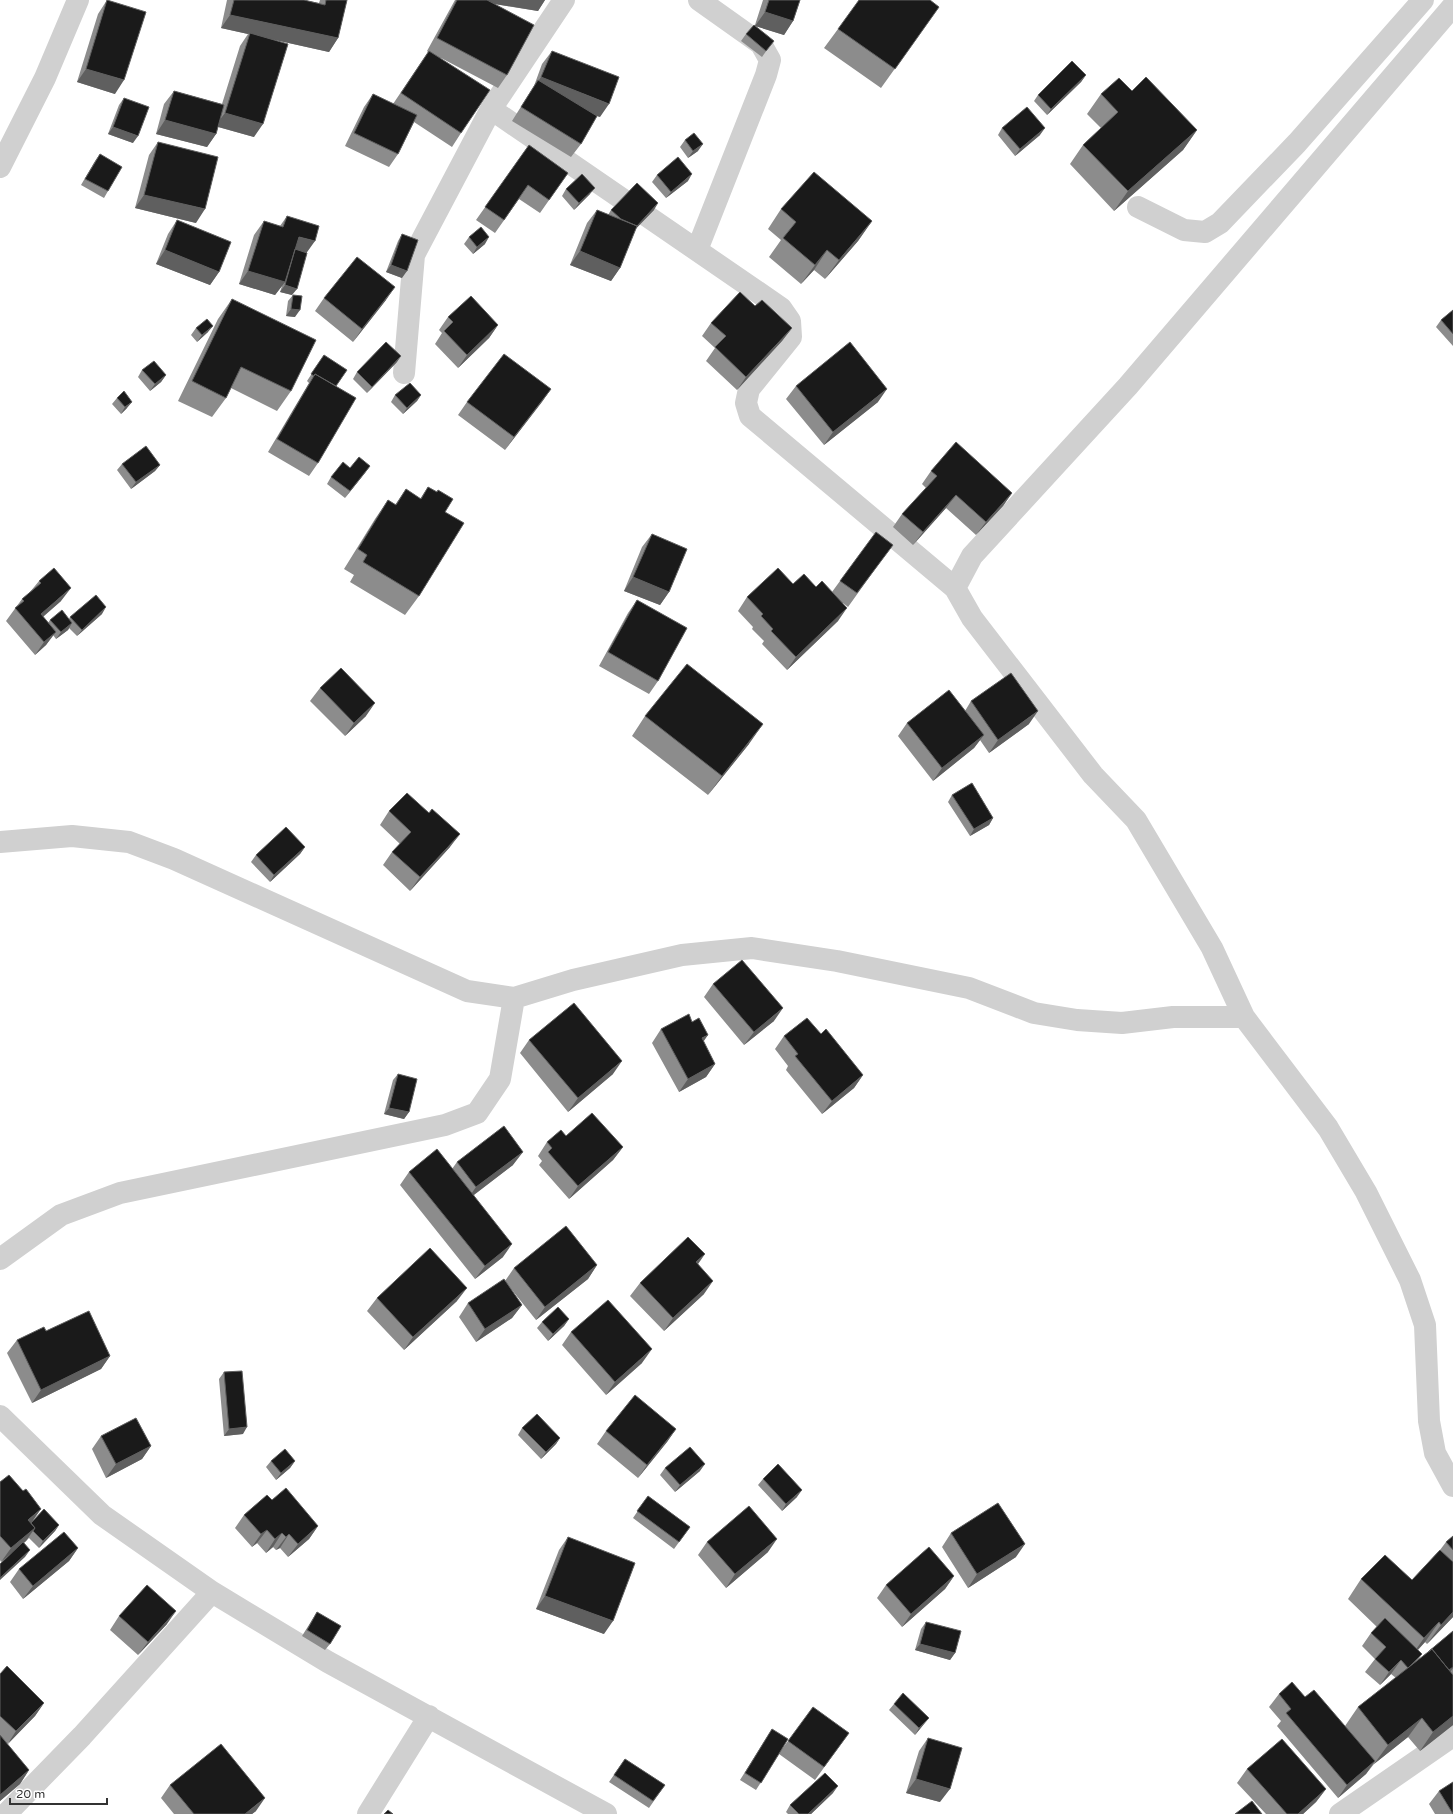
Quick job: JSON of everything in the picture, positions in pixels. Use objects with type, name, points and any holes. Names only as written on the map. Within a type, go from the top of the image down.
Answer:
[{"type":"street","points":[[0,167],[45,78],[78,0]]},
{"type":"street","points":[[404,373],[414,255],[491,109],[564,0]]},
{"type":"street","points":[[697,250],[766,75],[770,60],[761,44],[699,0]]},
{"type":"street","points":[[1138,207],[1184,230],[1205,232],[1220,223],[1297,143],[1423,0]]},
{"type":"street","points":[[955,588],[972,556],[1128,386],[1453,6]]},
{"type":"street","points":[[491,109],[781,308],[790,321],[791,337],[750,389],[746,403],[750,416],[955,588],[972,618],[1093,775],[1136,820],[1212,948],[1244,1017],[1328,1128],[1366,1192],[1410,1280],[1424,1325],[1429,1421],[1435,1453],[1453,1486]]},
{"type":"street","points":[[0,842],[72,836],[129,842],[174,859],[468,991],[514,998],[574,980],[682,955],[752,948],[837,961],[969,988],[1034,1013],[1077,1020],[1122,1023],[1173,1017],[1244,1017]]},
{"type":"street","points":[[0,1259],[61,1215],[120,1193],[445,1125],[477,1113],[500,1079],[514,998]]},
{"type":"street","points":[[0,1416],[102,1516],[212,1592],[328,1662],[606,1814]]},
{"type":"street","points":[[6,1814],[82,1736],[212,1592]]},
{"type":"street","points":[[368,1814],[429,1716]]},
{"type":"street","points":[[1340,1814],[1453,1736]]},
{"type":"building","points":[[107,0],[146,12],[124,80],[86,69]]},
{"type":"building","points":[[234,0],[304,0],[325,5],[326,0],[347,0],[338,38],[230,15]]},
{"type":"building","points":[[457,0],[487,0],[534,25],[507,75],[437,38]]},
{"type":"building","points":[[769,0],[800,0],[793,21],[765,12]]},
{"type":"building","points":[[859,0],[930,0],[939,7],[895,69],[838,29]]},
{"type":"building","points":[[754,25],[774,41],[766,51],[746,34]]},
{"type":"building","points":[[250,33],[288,44],[263,124],[225,113]]},
{"type":"building","points":[[429,51],[490,90],[461,133],[401,93]]},
{"type":"building","points":[[552,51],[619,77],[609,104],[541,77]]},
{"type":"building","points":[[1072,61],[1086,75],[1051,109],[1038,95]]},
{"type":"building","points":[[1146,77],[1197,130],[1128,191],[1083,145],[1118,112],[1101,94],[1119,78],[1132,91]]},
{"type":"building","points":[[538,80],[597,116],[581,144],[521,107]]},
{"type":"building","points":[[174,91],[224,105],[216,134],[165,120]]},
{"type":"building","points":[[373,94],[417,115],[398,154],[354,133]]},
{"type":"building","points":[[124,98],[149,107],[138,136],[113,127]]},
{"type":"building","points":[[1027,107],[1045,128],[1020,149],[1002,128]]},
{"type":"building","points":[[694,133],[703,144],[693,151],[685,140]]},
{"type":"building","points":[[158,142],[218,157],[205,209],[144,195]]},
{"type":"building","points":[[529,145],[568,173],[549,200],[528,185],[504,220],[485,207]]},
{"type":"building","points":[[100,154],[122,167],[108,191],[85,179]]},
{"type":"building","points":[[678,157],[692,174],[671,192],[657,175]]},
{"type":"building","points":[[814,172],[872,221],[839,260],[827,250],[815,265],[783,238],[796,222],[781,209]]},
{"type":"building","points":[[582,174],[595,188],[579,203],[566,189]]},
{"type":"building","points":[[637,183],[658,203],[637,226],[621,219],[611,210]]},
{"type":"building","points":[[597,210],[637,226],[620,268],[580,251]]},
{"type":"building","points":[[287,216],[319,226],[315,241],[299,237],[285,282],[248,271],[264,221],[283,227]]},
{"type":"building","points":[[177,220],[231,242],[219,272],[165,250]]},
{"type":"building","points":[[481,227],[489,237],[477,247],[469,237]]},
{"type":"building","points":[[402,234],[418,240],[407,271],[391,265]]},
{"type":"building","points":[[295,249],[307,253],[297,289],[285,285]]},
{"type":"building","points":[[357,257],[395,287],[362,329],[324,298]]},
{"type":"building","points":[[740,292],[755,306],[762,300],[792,328],[746,377],[715,347],[726,336],[711,323]]},
{"type":"building","points":[[293,295],[302,296],[300,310],[291,309]]},
{"type":"building","points":[[471,296],[498,325],[467,355],[444,331],[453,322],[448,317]]},
{"type":"building","points":[[232,299],[316,340],[291,391],[241,367],[226,398],[192,381]]},
{"type":"building","points":[[1453,310],[1453,334],[1441,320]]},
{"type":"building","points":[[207,319],[213,326],[202,335],[196,328]]},
{"type":"building","points":[[386,342],[401,356],[372,387],[357,372]]},
{"type":"building","points":[[850,342],[887,389],[833,432],[796,386]]},
{"type":"building","points":[[504,354],[551,389],[514,437],[467,402]]},
{"type":"building","points":[[324,355],[347,370],[336,386],[315,374],[314,376],[311,374]]},
{"type":"building","points":[[154,361],[166,375],[155,384],[142,370]]},
{"type":"building","points":[[315,374],[356,398],[318,463],[277,439]]},
{"type":"building","points":[[410,383],[421,395],[407,408],[395,395]]},
{"type":"building","points":[[124,391],[132,402],[125,407],[117,398]]},
{"type":"building","points":[[956,442],[1012,493],[986,522],[956,495],[923,532],[902,514],[937,476],[931,471]]},
{"type":"building","points":[[146,446],[160,465],[136,482],[122,464]]},
{"type":"building","points":[[359,457],[370,466],[350,491],[331,477],[343,462],[350,468]]},
{"type":"building","points":[[428,487],[437,492],[438,490],[453,499],[445,512],[464,523],[419,596],[363,562],[367,555],[358,549],[388,500],[396,505],[406,489],[421,499]]},
{"type":"building","points":[[876,532],[893,545],[857,593],[840,581]]},
{"type":"building","points":[[652,534],[687,549],[669,592],[633,577]]},
{"type":"building","points":[[54,568],[71,588],[41,614],[56,632],[44,642],[15,608],[24,601],[22,599],[41,583],[39,581]]},
{"type":"building","points":[[778,568],[793,584],[804,574],[816,587],[822,581],[847,608],[796,657],[771,631],[773,629],[761,616],[763,614],[747,597]]},
{"type":"building","points":[[96,595],[106,607],[82,630],[70,617]]},
{"type":"building","points":[[637,600],[687,628],[658,681],[608,652]]},
{"type":"building","points":[[62,610],[72,623],[61,632],[50,620]]},
{"type":"building","points":[[687,664],[763,724],[722,776],[645,716]]},
{"type":"building","points":[[341,668],[375,703],[354,723],[320,688]]},
{"type":"building","points":[[1011,673],[1038,711],[998,740],[971,701]]},
{"type":"building","points":[[949,690],[984,735],[942,768],[907,723]]},
{"type":"building","points":[[972,783],[993,818],[974,829],[952,795]]},
{"type":"building","points":[[407,793],[429,813],[432,809],[460,834],[420,877],[392,852],[411,832],[389,811]]},
{"type":"building","points":[[286,827],[305,847],[274,875],[256,855]]},
{"type":"building","points":[[742,960],[783,1008],[754,1032],[713,984]]},
{"type":"building","points":[[574,1003],[622,1061],[578,1098],[529,1040]]},
{"type":"building","points":[[689,1014],[692,1022],[699,1018],[708,1035],[702,1038],[715,1064],[688,1079],[661,1029]]},
{"type":"building","points":[[807,1018],[821,1034],[826,1029],[863,1075],[832,1101],[795,1056],[798,1054],[784,1036]]},
{"type":"building","points":[[398,1074],[417,1079],[409,1112],[389,1108]]},
{"type":"building","points":[[592,1113],[623,1147],[578,1186],[548,1152],[552,1148],[547,1142],[561,1130],[566,1136]]},
{"type":"building","points":[[504,1126],[523,1152],[476,1187],[457,1162]]},
{"type":"building","points":[[437,1149],[512,1244],[485,1266],[409,1172]]},
{"type":"building","points":[[566,1226],[597,1265],[545,1307],[514,1268]]},
{"type":"building","points":[[688,1237],[705,1254],[696,1262],[713,1281],[673,1318],[640,1283]]},
{"type":"building","points":[[430,1248],[467,1288],[413,1337],[377,1298]]},
{"type":"building","points":[[504,1279],[522,1305],[485,1329],[468,1303]]},
{"type":"building","points":[[608,1300],[652,1349],[615,1382],[571,1332]]},
{"type":"building","points":[[558,1307],[569,1319],[553,1334],[542,1322]]},
{"type":"building","points":[[89,1311],[110,1356],[41,1390],[17,1340],[44,1327],[46,1331]]},
{"type":"building","points":[[242,1371],[247,1427],[229,1429],[224,1372]]},
{"type":"building","points":[[635,1395],[676,1429],[647,1465],[606,1431]]},
{"type":"building","points":[[537,1414],[560,1438],[546,1452],[522,1428]]},
{"type":"building","points":[[136,1418],[151,1446],[116,1464],[101,1436]]},
{"type":"building","points":[[690,1447],[705,1464],[680,1485],[665,1468]]},
{"type":"building","points":[[285,1449],[295,1461],[281,1473],[271,1461]]},
{"type":"building","points":[[778,1464],[802,1490],[786,1504],[763,1479]]},
{"type":"building","points":[[9,1475],[23,1491],[26,1489],[41,1509],[28,1520],[35,1528],[11,1548],[0,1536],[0,1482]]},
{"type":"building","points":[[286,1488],[318,1526],[298,1544],[289,1534],[286,1537],[282,1533],[275,1539],[267,1530],[261,1534],[244,1515],[267,1495],[272,1500]]},
{"type":"building","points":[[648,1496],[690,1527],[679,1542],[637,1511]]},
{"type":"building","points":[[998,1503],[1025,1544],[977,1574],[951,1533]]},
{"type":"building","points":[[749,1506],[777,1539],[735,1574],[707,1542]]},
{"type":"building","points":[[44,1509],[59,1525],[43,1541],[33,1531],[35,1528],[31,1523]]},
{"type":"building","points":[[64,1532],[78,1548],[33,1586],[19,1569]]},
{"type":"building","points":[[1453,1536],[1453,1550],[1446,1542]]},
{"type":"building","points":[[568,1537],[635,1563],[613,1621],[545,1596]]},
{"type":"building","points":[[23,1542],[30,1550],[0,1578],[0,1564]]},
{"type":"building","points":[[929,1547],[954,1576],[911,1614],[886,1585]]},
{"type":"building","points":[[1440,1550],[1453,1562],[1453,1612],[1441,1625],[1439,1622],[1424,1638],[1361,1579],[1385,1555],[1412,1580]]},
{"type":"building","points":[[147,1585],[176,1611],[148,1642],[119,1616]]},
{"type":"building","points":[[317,1612],[341,1626],[330,1644],[307,1630]]},
{"type":"building","points":[[1385,1618],[1422,1654],[1408,1668],[1401,1660],[1389,1672],[1375,1659],[1386,1647],[1371,1633]]},
{"type":"building","points":[[926,1622],[961,1631],[955,1653],[920,1644]]},
{"type":"building","points":[[1453,1631],[1453,1667],[1449,1670],[1432,1649],[1428,1652]]},
{"type":"building","points":[[1432,1649],[1453,1675],[1453,1716],[1433,1732],[1422,1718],[1388,1745],[1358,1707]]},
{"type":"building","points":[[7,1666],[44,1703],[16,1731],[0,1716],[0,1674]]},
{"type":"building","points":[[1292,1682],[1305,1697],[1314,1690],[1375,1761],[1347,1785],[1286,1713],[1291,1709],[1279,1694]]},
{"type":"building","points":[[903,1693],[929,1718],[919,1728],[894,1704]]},
{"type":"building","points":[[813,1707],[849,1733],[824,1767],[788,1741]]},
{"type":"building","points":[[772,1729],[788,1739],[761,1783],[745,1773]]},
{"type":"building","points":[[0,1735],[29,1770],[0,1795]]},
{"type":"building","points":[[928,1738],[962,1748],[950,1789],[916,1779]]},
{"type":"building","points":[[1282,1739],[1326,1789],[1298,1814],[1287,1814],[1247,1769]]},
{"type":"building","points":[[221,1744],[265,1798],[245,1814],[194,1814],[170,1785]]},
{"type":"building","points":[[625,1759],[665,1785],[653,1801],[614,1775]]},
{"type":"building","points":[[825,1773],[838,1786],[808,1814],[799,1814],[790,1805]]},
{"type":"building","points":[[1453,1782],[1453,1814],[1439,1791]]},
{"type":"building","points":[[1252,1801],[1262,1814],[1235,1814]]},
{"type":"building","points":[[388,1810],[393,1814],[384,1814]]}]
